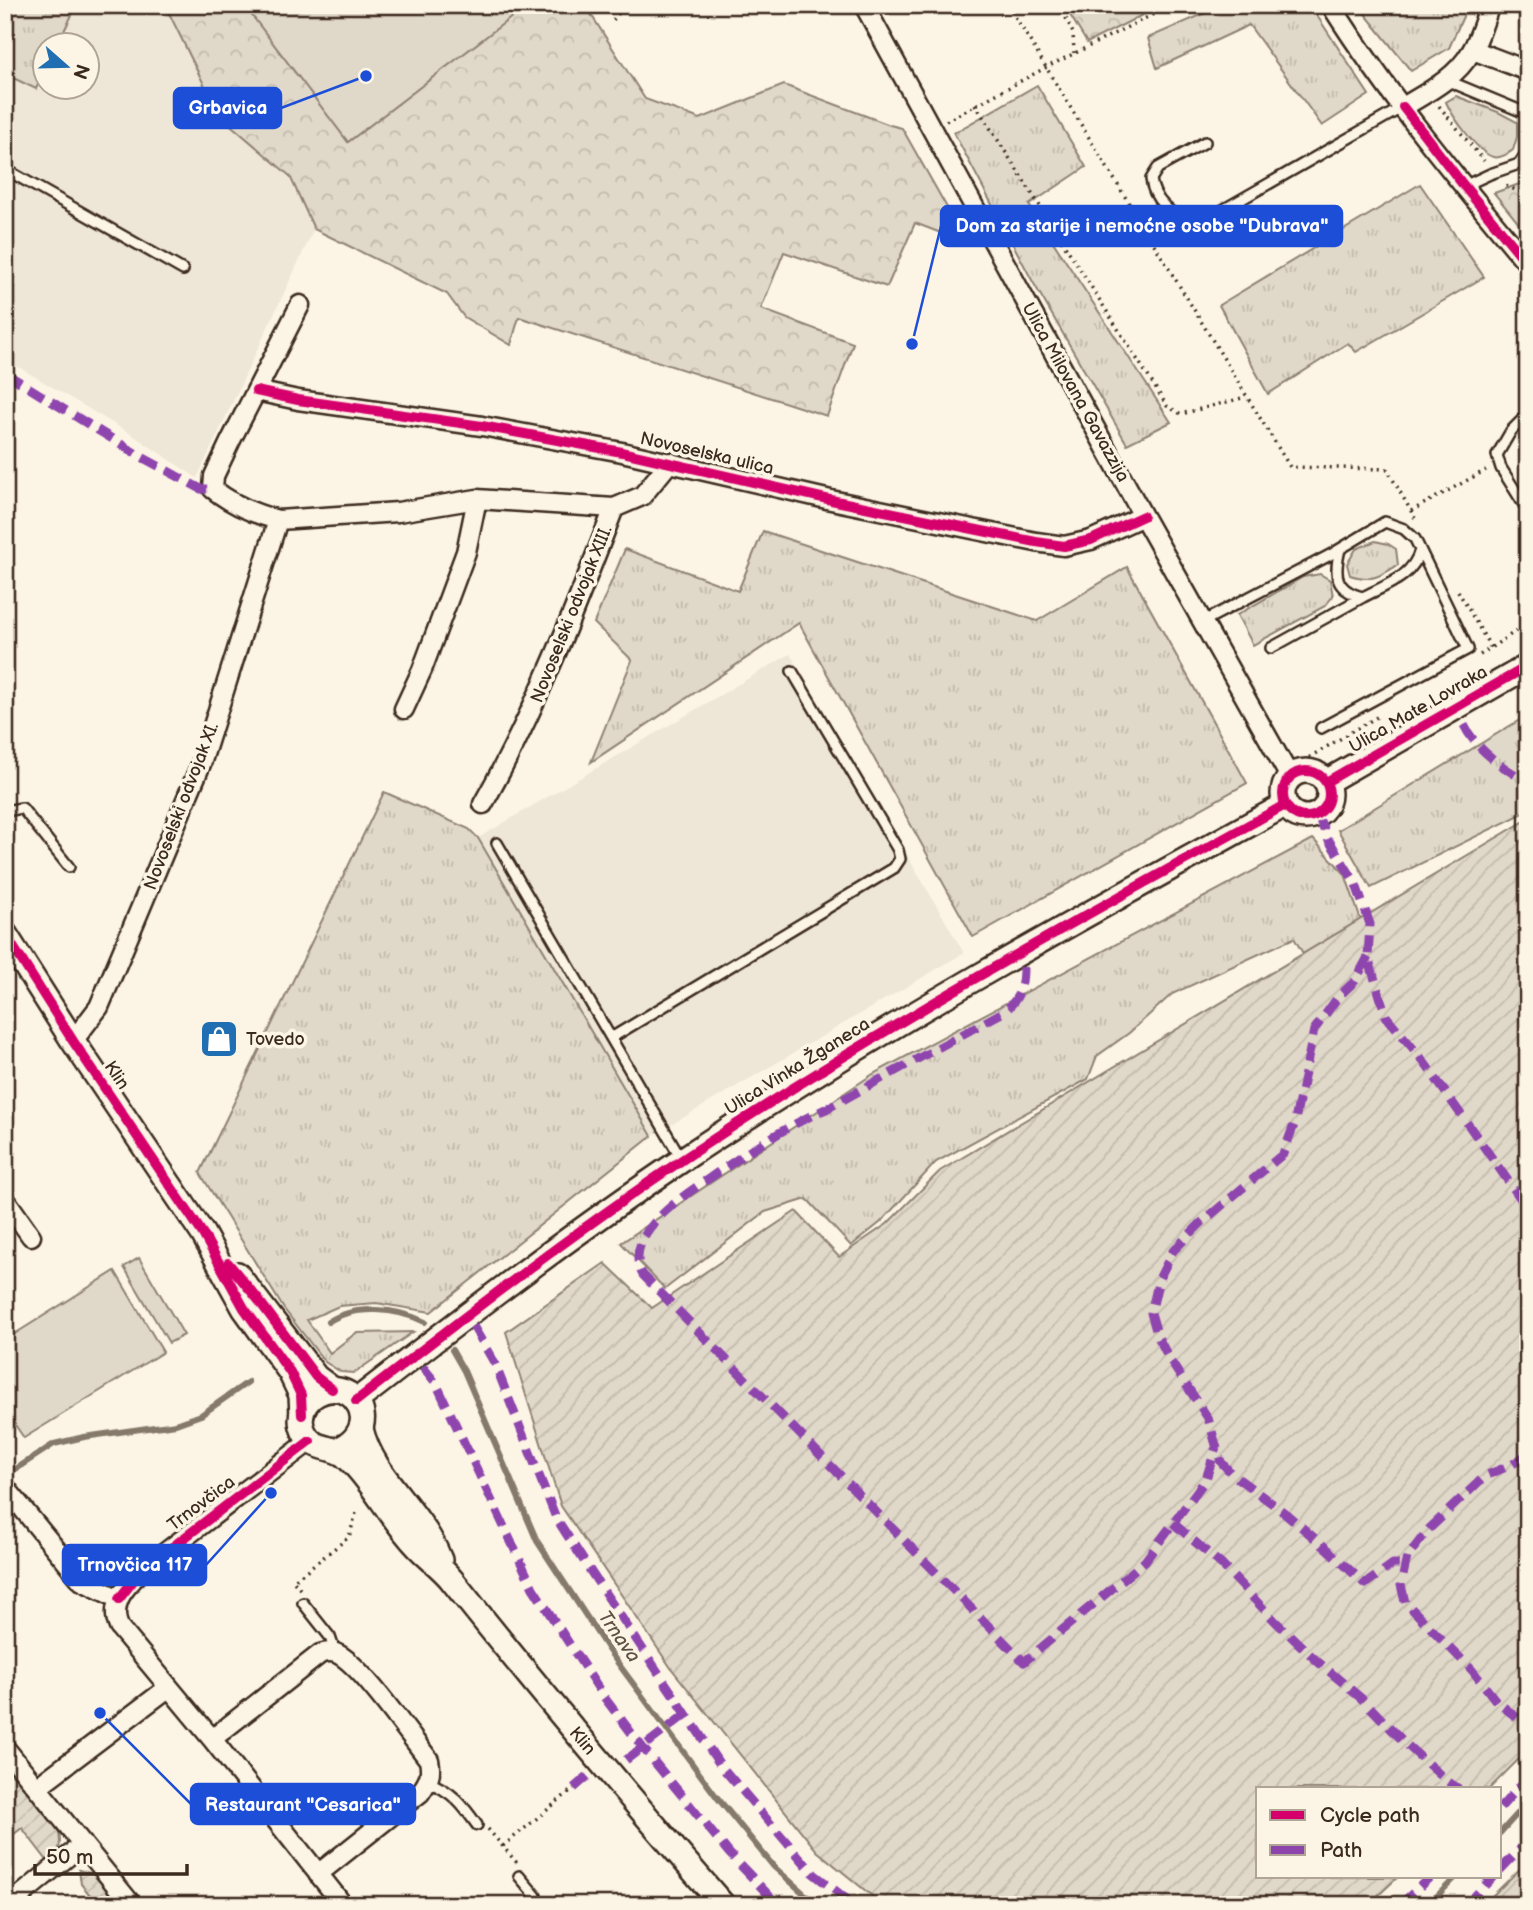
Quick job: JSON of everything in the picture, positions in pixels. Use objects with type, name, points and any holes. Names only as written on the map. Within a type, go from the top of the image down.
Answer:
[{"type":"street","name":"Ulica Milovana Gavazzija","points":[[864,5],[1143,516],[1290,777]]},
{"type":"street","points":[[1331,5],[1403,107],[1528,264]]},
{"type":"street","points":[[1403,107],[1446,80],[1463,65],[1473,50],[1490,5]]},
{"type":"street","points":[[1473,50],[1528,71]]},
{"type":"street","points":[[278,520],[259,516],[231,503],[213,489],[214,476],[300,305]]},
{"type":"street","name":"Novoselska ulica","points":[[256,391],[298,400],[482,426],[670,462],[831,500],[1064,546],[1091,540],[1143,516]]},
{"type":"street","points":[[614,508],[642,496],[670,462]]},
{"type":"street","points":[[404,709],[422,670],[466,552],[477,499]]},
{"type":"street","name":"Novoselski odvojak XIII.","points":[[278,520],[398,512],[477,499],[614,508],[564,638],[514,749],[483,804]]},
{"type":"street","name":"Novoselski odvojak XI.","points":[[73,1041],[99,1007],[201,764],[278,520]]},
{"type":"street","name":"Ulica Mate Lovraka","points":[[1326,782],[1528,666]]},
{"type":"street","points":[[1309,771],[1326,782],[1328,802],[1314,816],[1301,817],[1285,805],[1283,793],[1290,777],[1295,773],[1309,771]]},
{"type":"street","name":"Ulica Vinka Žganeca","points":[[356,1401],[573,1236],[682,1160],[833,1063],[974,978],[1285,805]]},
{"type":"street","name":"Klin","points":[[5,934],[73,1041],[203,1234],[244,1308],[295,1380],[302,1415]]},
{"type":"street","points":[[6,1203],[31,1237]]},
{"type":"street","name":"Klin","points":[[203,1234],[257,1298],[316,1377],[332,1389]]},
{"type":"street","points":[[332,1389],[341,1390],[356,1401],[361,1410],[361,1429],[351,1443],[335,1450],[317,1446],[310,1441],[302,1424],[302,1415],[309,1399],[323,1390],[332,1389]]},
{"type":"street","name":"Klin","points":[[361,1429],[364,1443],[377,1468],[425,1530],[448,1576]]},
{"type":"street","name":"Trnovčica","points":[[119,1599],[140,1572],[310,1441]]},
{"type":"street","name":"Klin","points":[[335,1450],[360,1471],[409,1537],[448,1576],[501,1643],[723,1905]]},
{"type":"street","points":[[8,1491],[82,1581],[119,1599],[115,1618],[119,1626],[343,1905]]},
{"type":"street","points":[[212,1739],[320,1654],[328,1652],[336,1653],[357,1669],[429,1760],[432,1772],[420,1793],[318,1874]]},
{"type":"street","points":[[37,1787],[168,1688]]},
{"type":"street","points":[[5,1748],[132,1905]]},
{"type":"street","points":[[9,1905],[83,1844]]},
{"type":"lane","points":[[1446,80],[1528,114]]},
{"type":"lane","points":[[1205,142],[1158,168],[1151,179],[1152,189],[1160,202],[1178,216],[1192,219],[1214,215],[1403,107]]},
{"type":"lane","points":[[1464,186],[1519,164],[1528,151]]},
{"type":"lane","points":[[5,169],[183,270]]},
{"type":"lane","points":[[1528,414],[1511,431],[1497,455],[1528,511]]},
{"type":"lane","points":[[1202,622],[1340,549],[1385,522],[1404,529],[1415,539],[1468,649],[1321,728]]},
{"type":"lane","points":[[1340,549],[1335,570],[1339,582],[1348,593],[1363,597]]},
{"type":"lane","points":[[1271,648],[1406,574],[1417,562],[1420,550]]},
{"type":"lane","points":[[611,1038],[894,868],[900,859],[898,850],[792,671]]},
{"type":"lane","points":[[5,811],[22,808],[69,867]]},
{"type":"lane","points":[[497,843],[682,1160]]},
{"type":"lane","points":[[303,1603],[330,1637],[336,1653]]},
{"type":"lane","points":[[428,1782],[456,1796],[477,1825]]},
{"type":"lane","points":[[519,1876],[536,1896],[537,1905]]},
{"type":"path","points":[[612,20],[625,5]]},
{"type":"path","points":[[1008,5],[1290,467]]},
{"type":"path","points":[[1060,5],[1073,33],[1074,54]]},
{"type":"path","points":[[932,129],[975,104],[1172,5]]},
{"type":"path","points":[[1436,102],[1485,161]]},
{"type":"path","points":[[975,104],[1167,406],[1181,414],[1246,397]]},
{"type":"path","points":[[1506,186],[1528,195]]},
{"type":"path","points":[[1411,511],[1499,462]]},
{"type":"path","points":[[303,1603],[304,1595],[293,1581],[349,1537],[356,1513]]},
{"type":"path","points":[[503,1846],[574,1787]]},
{"type":"path","points":[[477,1825],[485,1826],[503,1846],[518,1865],[519,1876]]},
{"type":"shaded area","points":[[77,5],[165,5],[219,115],[290,176],[314,229],[197,478],[131,434],[5,359],[5,74],[32,87],[32,102],[102,102],[102,32],[64,32]]},
{"type":"shaded area","points":[[790,654],[964,953],[652,1136],[478,838]]},
{"type":"green space","points":[[5,5],[77,5],[64,32],[32,32],[32,87],[5,74]]},
{"type":"green space","points":[[165,5],[585,5],[645,99],[700,119],[784,85],[902,128],[967,243],[915,223],[887,287],[784,252],[761,309],[853,343],[827,416],[519,317],[511,345],[464,317],[447,294],[314,229],[290,176],[219,115]]},
{"type":"green space","points":[[244,5],[517,5],[521,10],[348,142]]},
{"type":"green space","points":[[1064,5],[1162,5],[1087,43]]},
{"type":"green space","points":[[1224,5],[1310,5],[1369,95],[1322,126],[1249,25],[1157,68],[1148,38]]},
{"type":"green space","points":[[1358,5],[1448,5],[1465,12],[1449,48],[1411,71]]},
{"type":"green space","points":[[1037,85],[1086,167],[1029,205],[1171,422],[1127,444],[1033,282],[954,133]]},
{"type":"green space","points":[[1456,96],[1517,122],[1517,137],[1513,150],[1503,156],[1493,157],[1480,149],[1446,102]]},
{"type":"green space","points":[[1528,181],[1528,235],[1494,193]]},
{"type":"green space","points":[[1420,184],[1484,277],[1356,352],[1348,343],[1268,394],[1219,305]]},
{"type":"green space","points":[[763,531],[1037,621],[1127,567],[1247,783],[973,937],[799,623],[591,762],[632,660],[594,623],[625,549],[738,591]]},
{"type":"green space","points":[[1375,541],[1396,549],[1398,565],[1375,577],[1350,575],[1347,564],[1356,549]]},
{"type":"green space","points":[[1320,574],[1330,580],[1333,596],[1325,606],[1253,645],[1237,615],[1303,577]]},
{"type":"green space","points":[[1528,715],[1528,811],[1371,888],[1338,830]]},
{"type":"green space","points":[[384,792],[469,829],[478,838],[652,1136],[431,1312],[376,1303],[339,1306],[307,1320],[330,1353],[356,1333],[413,1332],[354,1373],[341,1372],[325,1362],[284,1309],[200,1173]]},
{"type":"green space","points":[[1528,819],[1528,1750],[1491,1787],[1256,1787],[1256,1878],[1397,1878],[1368,1905],[883,1905],[817,1851],[671,1668],[561,1506],[506,1332],[605,1263],[652,1308],[796,1211],[839,1257],[887,1224],[940,1171]]},
{"type":"green space","points":[[1313,839],[1345,874],[1369,944],[1322,986],[1294,938],[1172,994],[1129,1033],[1097,1056],[1088,1079],[936,1162],[881,1222],[851,1246],[807,1199],[765,1212],[665,1289],[621,1243],[873,1074]]},
{"type":"green space","points":[[139,1258],[184,1335],[169,1343],[124,1267]]},
{"type":"green space","points":[[115,1271],[163,1352],[24,1438],[5,1410],[5,1340]]},
{"type":"green space","points":[[5,1761],[57,1828],[60,1842],[49,1863],[22,1828],[5,1841]]},
{"type":"green space","points":[[1528,1861],[1528,1905],[1483,1905]]},
{"type":"green space","points":[[79,1870],[93,1874],[122,1905],[98,1905],[81,1884]]},
{"type":"waterway","name":"Trnava","points":[[328,1322],[338,1316],[363,1310],[389,1311],[425,1322]]},
{"type":"waterway","name":"Trnava","points":[[452,1350],[464,1371],[537,1541],[609,1651],[716,1796],[774,1867],[817,1905]]},
{"type":"waterway","name":"Trnava","points":[[5,1476],[54,1444],[176,1424],[201,1415],[248,1382]]},
{"type":"waterway","name":"Trnava","points":[[1502,1831],[1528,1802]]},
{"type":"waterway","name":"Trnava","points":[[1428,1905],[1455,1878]]},
{"type":"marked path","points":[[5,373],[140,456],[201,489],[213,489]]},
{"type":"marked path","points":[[1464,725],[1476,743],[1492,758],[1528,782]]},
{"type":"marked path","points":[[1317,814],[1328,839],[1355,882],[1370,924],[1368,957],[1386,1016],[1421,1058],[1528,1209]]},
{"type":"marked path","points":[[1368,957],[1355,981],[1338,997],[1314,1030],[1294,1125],[1283,1154],[1201,1223],[1173,1251],[1159,1279],[1151,1313],[1158,1337],[1208,1418],[1221,1462],[1232,1474],[1285,1513],[1365,1584],[1393,1564],[1400,1564],[1405,1569]]},
{"type":"marked path","points":[[1023,967],[1020,991],[1005,1011],[786,1129],[677,1201],[649,1229],[641,1244],[638,1259],[643,1275],[1024,1662],[1145,1561],[1206,1479],[1216,1447]]},
{"type":"marked path","points":[[473,1326],[495,1364],[556,1518],[593,1575],[721,1766],[814,1874],[854,1905]]},
{"type":"marked path","points":[[423,1367],[436,1383],[533,1588],[604,1697],[729,1853],[778,1905]]},
{"type":"marked path","points":[[1528,1454],[1485,1476],[1429,1529],[1407,1557],[1401,1585],[1405,1602],[1472,1670],[1497,1702],[1528,1726]]},
{"type":"marked path","points":[[1173,1523],[1222,1565],[1317,1661],[1456,1787]]},
{"type":"marked path","points":[[626,1760],[686,1714]]},
{"type":"marked path","points":[[574,1788],[590,1774]]},
{"type":"marked path","points":[[1502,1806],[1528,1777]]},
{"type":"marked path","points":[[1502,1868],[1528,1841]]},
{"type":"marked path","points":[[1400,1905],[1429,1878]]},
{"type":"marked path","points":[[1466,1905],[1492,1878]]},
{"type":"cycle path","points":[[1403,107],[1528,264]]},
{"type":"cycle path","points":[[256,391],[298,400],[482,426],[622,452],[831,500],[1064,546],[1091,540],[1143,516]]},
{"type":"cycle path","points":[[1326,782],[1528,666]]},
{"type":"cycle path","points":[[1306,771],[1322,778],[1329,794],[1322,810],[1306,817],[1290,810],[1283,794],[1290,778],[1306,771]]},
{"type":"cycle path","points":[[356,1401],[599,1218],[755,1112],[904,1020],[1285,805]]},
{"type":"cycle path","points":[[5,934],[73,1041],[203,1234],[244,1308],[290,1372],[301,1395],[302,1415]]},
{"type":"cycle path","points":[[228,1263],[316,1377],[332,1389]]},
{"type":"cycle path","points":[[119,1599],[140,1572],[310,1441]]},
{"type":"place","name":"Grbavica","points":[[366,76]]},
{"type":"place","name":"Dom za starije i nemoćne osobe \"Dubrava\"","points":[[912,344]]},
{"type":"place","name":"Tovedo","points":[[219,1039]]},
{"type":"place","name":"Trnovčica 117","points":[[271,1493]]},
{"type":"place","name":"Restaurant \"Cesarica\"","points":[[100,1713]]}]
